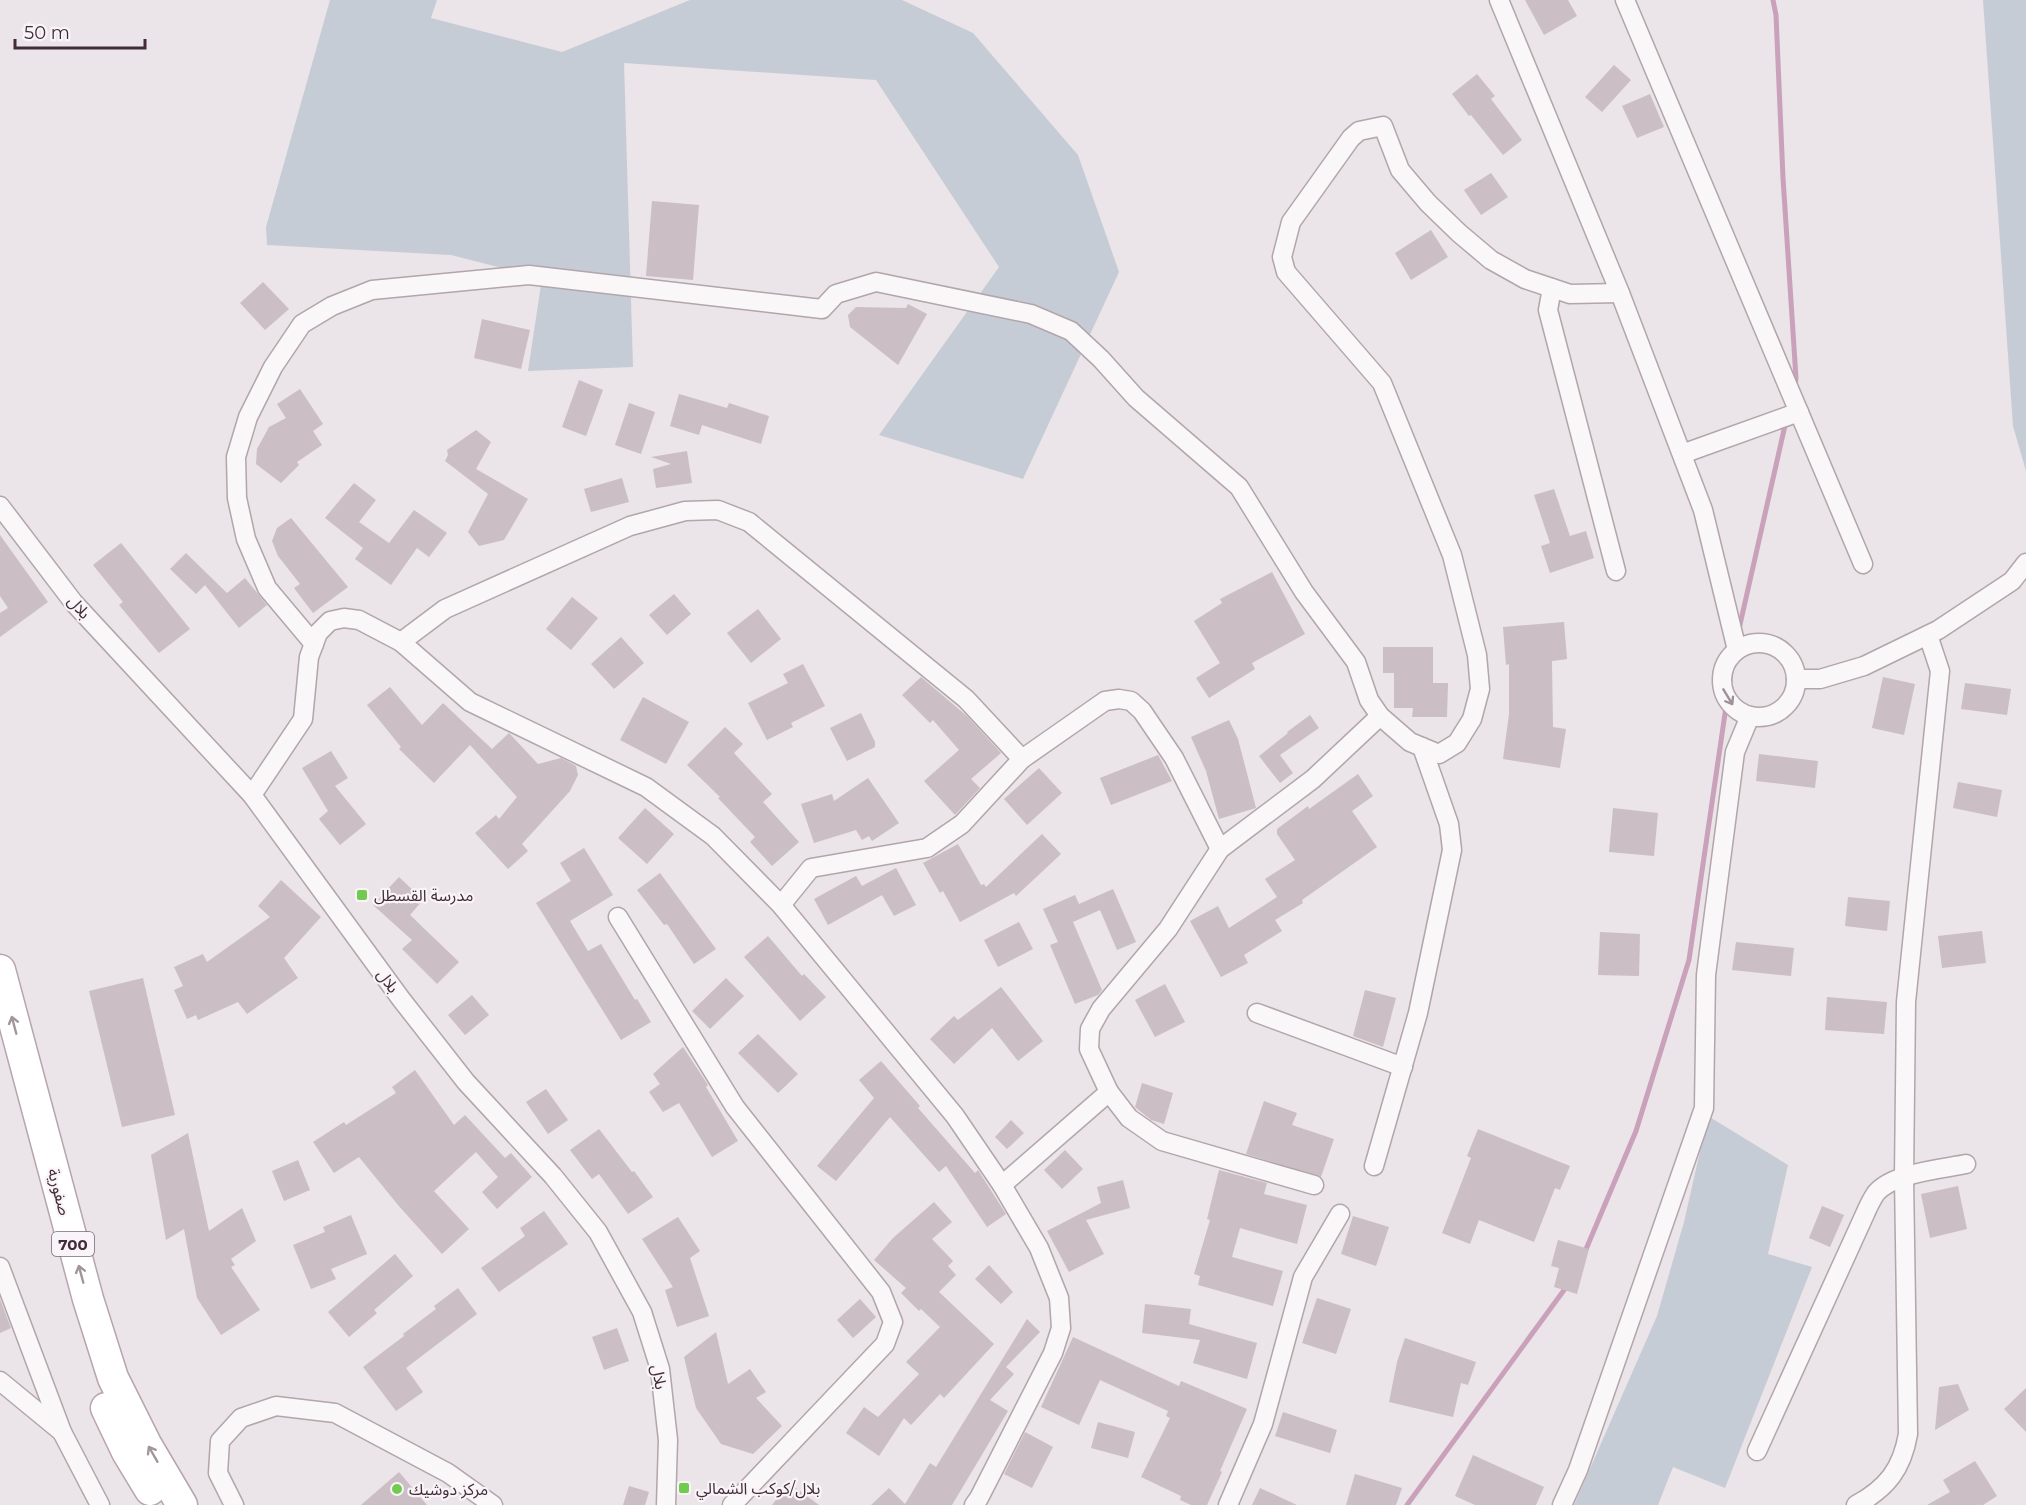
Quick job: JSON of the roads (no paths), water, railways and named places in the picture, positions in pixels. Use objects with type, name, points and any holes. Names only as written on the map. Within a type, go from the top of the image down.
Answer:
[{"type":"main road","name":"صفورية","points":[[0,970],[88,1299],[114,1378],[146,1444],[182,1505]]},
{"type":"main road","name":"صفورية","points":[[0,1046],[69,1307],[95,1383],[127,1452],[159,1505]]},
{"type":"street","points":[[1499,0],[1620,293],[1703,510],[1737,650]]},
{"type":"street","points":[[1625,0],[1863,564]]},
{"type":"street","points":[[314,644],[267,588],[246,539],[237,498],[236,457],[248,417],[273,367],[302,324],[332,306],[372,290],[529,275],[822,309],[836,294],[876,282],[1031,314],[1071,331],[1101,359],[1136,398],[1239,488],[1304,592],[1356,662],[1369,700],[1380,716],[1410,742],[1439,754],[1456,743],[1472,719],[1480,689],[1474,644],[1452,555],[1382,383],[1286,272],[1282,257],[1291,222],[1351,138],[1359,131],[1383,126],[1400,170],[1428,203],[1491,260],[1525,279],[1570,294],[1620,293]]},
{"type":"street","points":[[1552,288],[1548,310],[1616,571]]},
{"type":"street","points":[[1682,454],[1799,412]]},
{"type":"street","name":"بلال","points":[[0,506],[74,603],[252,795],[401,999],[466,1082],[553,1176],[598,1233],[642,1311],[660,1369],[668,1440],[666,1505]]},
{"type":"street","points":[[400,642],[445,609],[630,526],[685,511],[718,510],[749,522],[966,699],[1022,759]]},
{"type":"street","points":[[1796,679],[1820,679],[1864,666],[1938,630],[2012,581],[2026,563]]},
{"type":"street","points":[[252,795],[303,718],[309,657],[318,633],[330,621],[344,618],[359,620],[400,642],[470,702],[646,787],[713,836],[781,905],[954,1116],[1002,1185],[1039,1248],[1059,1298],[1061,1328],[1053,1353],[974,1505]]},
{"type":"street","points":[[1856,1505],[1874,1495],[1894,1474],[1904,1455],[1908,1434],[1904,1177],[1906,1002],[1940,671],[1928,635]]},
{"type":"street","points":[[1759,643],[1770,644],[1789,658],[1796,679],[1794,693],[1787,704],[1776,713],[1764,717],[1750,716],[1737,710],[1727,700],[1722,687],[1722,673],[1727,660],[1737,650],[1759,643]]},
{"type":"street","points":[[781,905],[811,868],[927,848],[962,824],[1022,759],[1105,701],[1119,699],[1131,701],[1142,711],[1174,758],[1220,849]]},
{"type":"street","points":[[1314,1185],[1162,1141],[1129,1118],[1109,1092],[1089,1049],[1090,1029],[1101,1009],[1168,929],[1220,849],[1313,779],[1380,716]]},
{"type":"street","points":[[1562,1505],[1578,1470],[1704,1108],[1706,975],[1735,752],[1750,716]]},
{"type":"street","points":[[1374,1166],[1418,1013],[1452,850],[1449,824],[1422,747]]},
{"type":"street","points":[[618,917],[735,1107],[881,1292],[892,1322],[885,1344],[732,1505]]},
{"type":"street","points":[[1257,1013],[1403,1067]]},
{"type":"street","points":[[1002,1185],[1109,1092]]},
{"type":"street","points":[[1757,1451],[1864,1214],[1876,1193],[1889,1183],[1904,1177],[1966,1164]]},
{"type":"street","points":[[1228,1505],[1263,1424],[1303,1277],[1340,1214]]},
{"type":"street","points":[[0,1267],[62,1432],[100,1505]]},
{"type":"street","points":[[0,1381],[62,1432]]},
{"type":"street","points":[[234,1505],[218,1473],[220,1441],[242,1418],[276,1406],[335,1413],[448,1473],[493,1505]]},
{"type":"waterway","points":[[1773,0],[1776,15],[1795,386]]},
{"type":"waterway","points":[[1739,629],[1786,421]]},
{"type":"waterway","points":[[1584,1254],[1636,1131],[1689,960],[1734,652]]},
{"type":"waterway","points":[[1407,1505],[1567,1286]]},
{"type":"place","name":"مدرسة القسطل","points":[[362,895]]},
{"type":"place","name":"بلال/كوكب الشمالي","points":[[684,1488]]},
{"type":"place","name":"مركز دوشيك","points":[[397,1489]]}]
